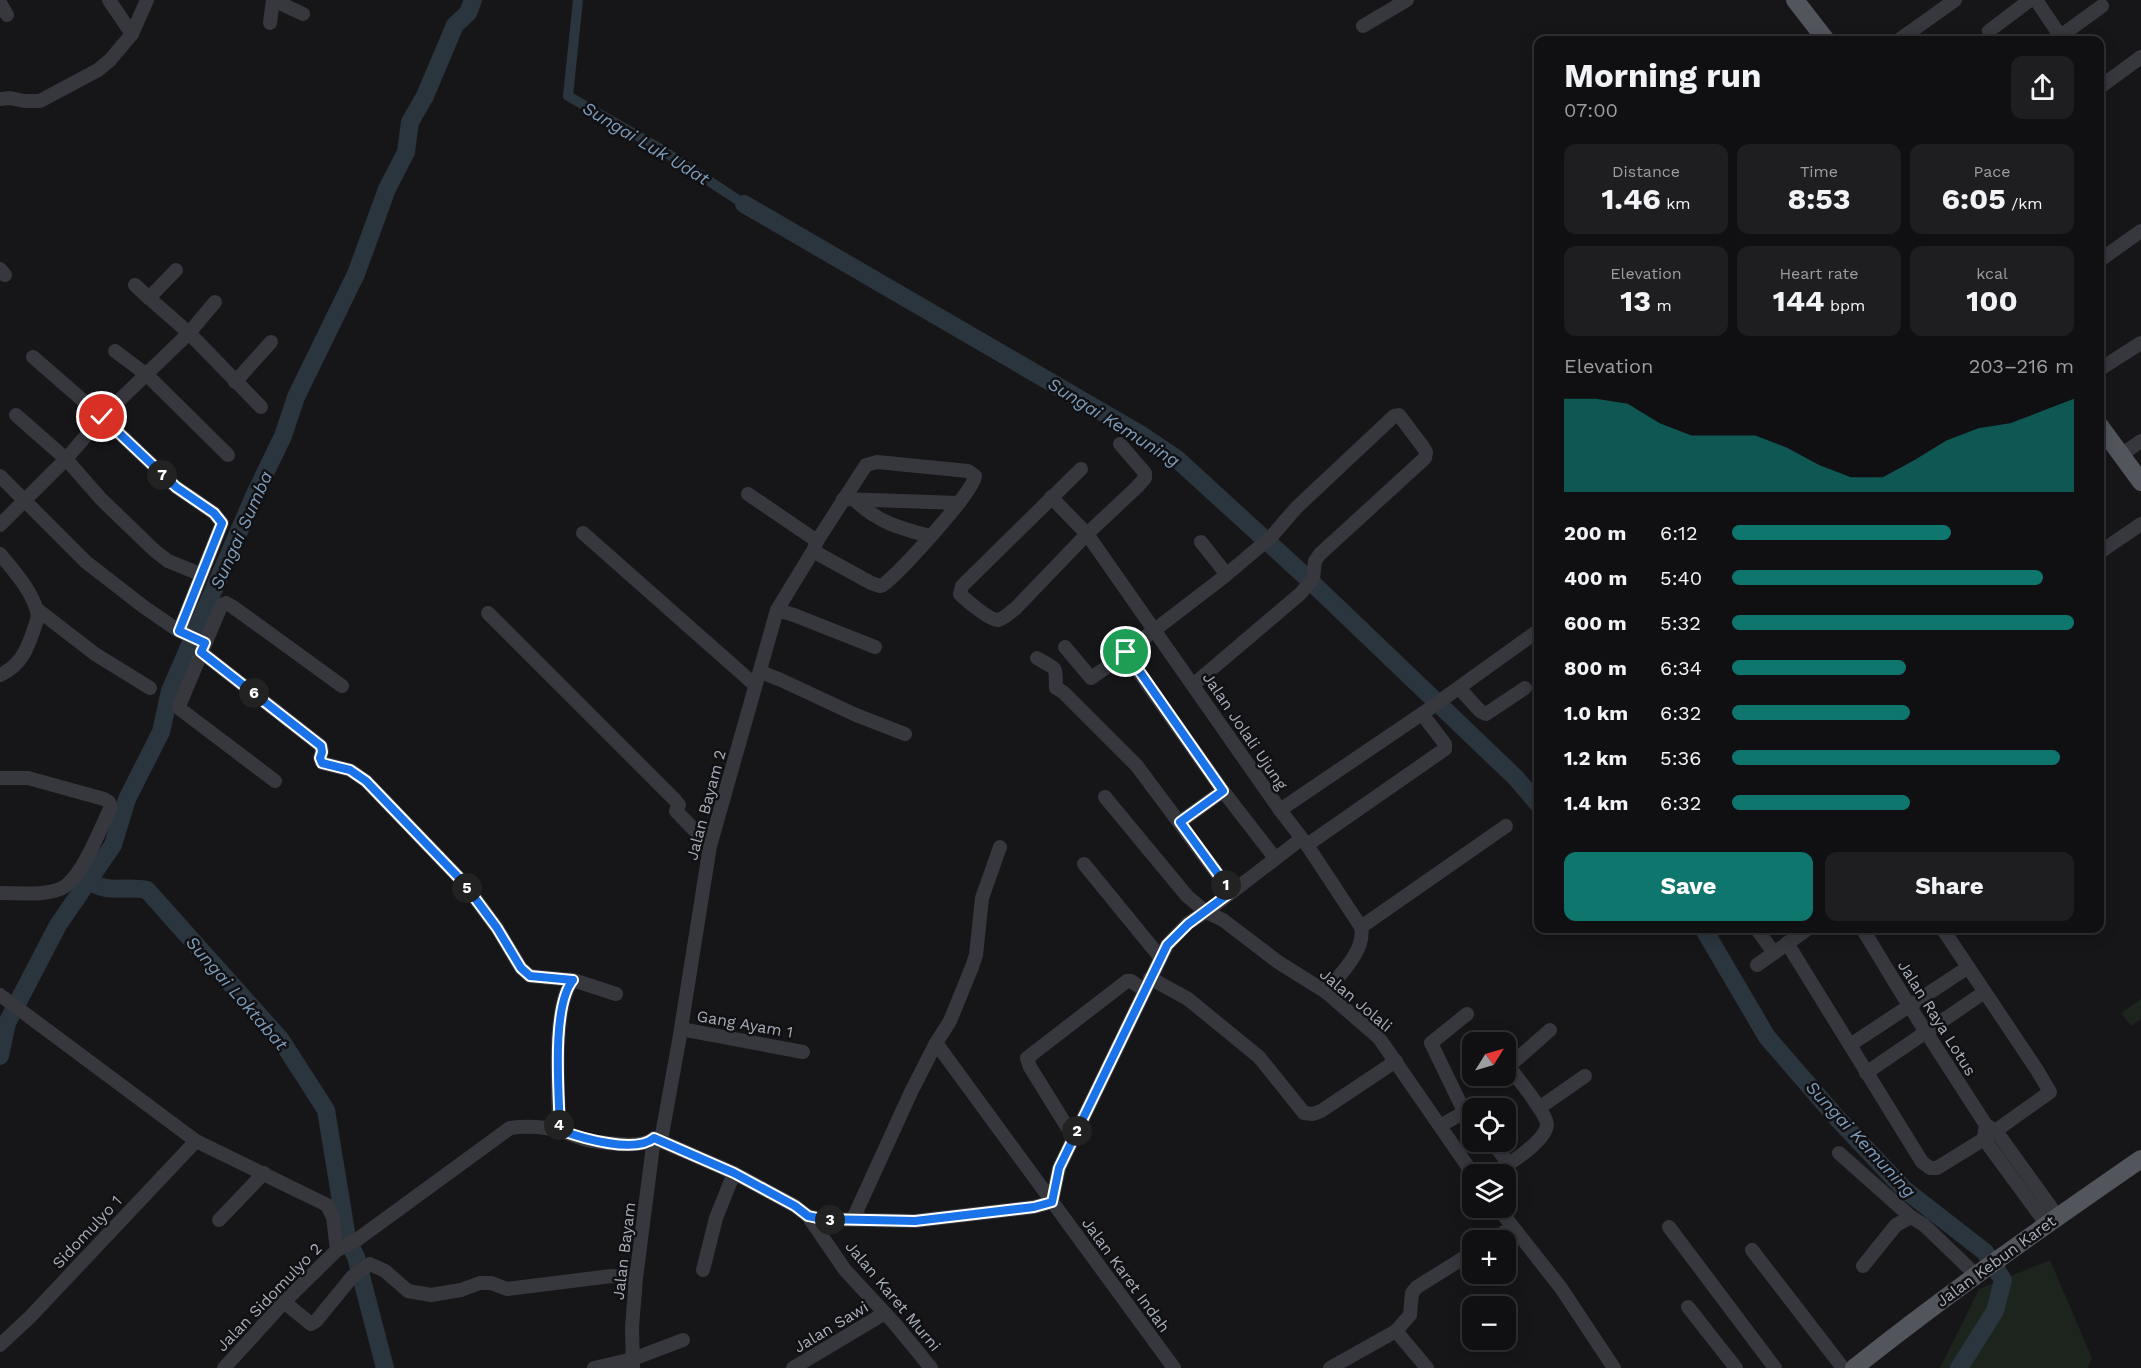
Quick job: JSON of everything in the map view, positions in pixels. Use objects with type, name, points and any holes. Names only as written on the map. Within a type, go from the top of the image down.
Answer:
[{"type":"main road","points":[[1795,0],[1823,36]]},
{"type":"main road","points":[[2104,432],[2141,482]]},
{"type":"main road","name":"Jalan Kebun Karet","points":[[1854,1368],[1998,1259],[2141,1159]]},
{"type":"street","points":[[109,0],[132,34]]},
{"type":"street","points":[[0,99],[40,101],[98,70],[110,60],[132,34],[147,0]]},
{"type":"street","points":[[270,23],[273,0],[303,14]]},
{"type":"street","points":[[1363,26],[1407,0]]},
{"type":"street","points":[[1905,36],[1955,0]]},
{"type":"street","points":[[1989,32],[2030,0]]},
{"type":"street","points":[[2036,0],[2057,36]]},
{"type":"street","points":[[2063,36],[2102,6]]},
{"type":"street","points":[[2104,84],[2141,57]]},
{"type":"street","points":[[2104,257],[2141,231]]},
{"type":"street","points":[[149,298],[176,270]]},
{"type":"street","points":[[135,285],[189,333],[261,407]]},
{"type":"street","points":[[0,525],[66,459],[102,417],[189,333],[215,302]]},
{"type":"street","points":[[235,382],[271,342]]},
{"type":"street","points":[[2104,366],[2141,343]]},
{"type":"street","points":[[115,351],[147,375],[228,455]]},
{"type":"street","points":[[33,357],[102,417],[176,487],[214,513],[222,523],[200,574],[182,632]]},
{"type":"street","points":[[1065,647],[1091,678],[1126,654],[1271,537],[1312,493],[1394,416],[1399,415],[1424,447],[1425,458],[1320,554],[1314,566],[1313,579],[1300,594],[1194,684]]},
{"type":"street","points":[[16,416],[66,459],[101,499],[155,551],[168,561],[200,574]]},
{"type":"street","points":[[2121,455],[2141,441]]},
{"type":"street","points":[[1081,469],[962,586],[960,594],[966,600],[995,620],[1002,618],[1015,609],[1145,478],[1145,473],[1120,444]]},
{"type":"street","name":"Jalan Bayam 2","points":[[657,1139],[681,1029],[710,846],[777,610],[815,546],[850,500],[862,468],[869,463],[971,472],[975,478],[959,503]]},
{"type":"street","points":[[0,476],[86,562],[144,607],[203,645],[321,746],[322,763],[350,770],[366,781],[463,882],[497,928],[521,968],[530,976],[573,980],[616,994]]},
{"type":"street","points":[[748,494],[815,546],[880,586],[893,577],[959,503]]},
{"type":"street","name":"Jalan Jolali Ujung","points":[[1051,497],[1087,534],[1304,842],[1360,927]]},
{"type":"street","points":[[850,500],[886,523],[930,536]]},
{"type":"street","points":[[850,500],[959,503]]},
{"type":"street","points":[[2104,549],[2141,524]]},
{"type":"street","points":[[583,533],[758,679],[781,680],[856,715],[905,734]]},
{"type":"street","points":[[1201,542],[1226,575]]},
{"type":"street","points":[[0,554],[13,569],[38,610],[95,654],[150,688]]},
{"type":"street","points":[[275,781],[180,709],[179,705],[221,606],[226,603],[342,686]]},
{"type":"street","points":[[0,675],[22,659],[39,617],[38,610]]},
{"type":"street","points":[[777,610],[875,647]]},
{"type":"street","points":[[488,613],[675,800],[679,805],[676,812],[710,846]]},
{"type":"street","points":[[1280,810],[1425,712],[1534,634]]},
{"type":"street","points":[[1126,654],[1223,791],[1275,858]]},
{"type":"street","points":[[1037,658],[1054,668],[1058,674],[1056,688],[1063,692],[1137,766],[1231,892]]},
{"type":"street","points":[[1459,688],[1480,711],[1486,714],[1525,688]]},
{"type":"street","points":[[657,1139],[734,1173],[795,1206],[808,1216],[822,1219],[915,1221],[1034,1207],[1052,1202],[1059,1168],[1167,945],[1178,932],[1275,858],[1304,842],[1445,749],[1445,744],[1425,712]]},
{"type":"street","points":[[0,778],[17,777],[39,781],[104,799],[111,807],[77,874],[68,884],[48,892],[0,893]]},
{"type":"street","points":[[1180,822],[1223,791]]},
{"type":"street","name":"Jalan Jolali","points":[[1105,797],[1187,896],[1278,962],[1326,992],[1379,1038],[1466,1164]]},
{"type":"street","points":[[1326,992],[1361,943],[1360,927],[1506,826]]},
{"type":"street","points":[[853,1219],[911,1092],[950,1021],[972,967],[976,955],[982,898],[1000,847]]},
{"type":"street","points":[[1084,864],[1160,957]]},
{"type":"street","points":[[1760,933],[1774,952]]},
{"type":"street","points":[[1757,965],[1802,933]]},
{"type":"street","name":"Jalan Raya Lotus","points":[[1865,933],[1989,1132],[2052,1221]]},
{"type":"street","points":[[1787,943],[1926,1166],[1937,1168],[2050,1092],[1945,933]]},
{"type":"street","points":[[1850,1045],[1967,968]]},
{"type":"street","points":[[560,1130],[559,1036],[562,1005],[567,988],[573,980]]},
{"type":"street","points":[[1074,1138],[1030,1068],[1027,1058],[1128,981],[1147,984],[1188,999],[1259,1056],[1300,1110],[1307,1114],[1321,1111],[1396,1061]]},
{"type":"street","points":[[1866,1073],[1983,993]]},
{"type":"street","points":[[11,1002],[196,1140],[327,1205],[333,1217],[338,1249]]},
{"type":"street","points":[[1462,1102],[1431,1043],[1467,1014]]},
{"type":"street","name":"Gang Ayam 1","points":[[681,1029],[803,1052]]},
{"type":"street","points":[[1516,1057],[1550,1030]]},
{"type":"street","name":"Jalan Karet Indah","points":[[936,1043],[1174,1368]]},
{"type":"street","points":[[1500,1152],[1509,1164],[1537,1142],[1547,1128],[1547,1121],[1516,1076]]},
{"type":"street","points":[[1539,1108],[1585,1076]]},
{"type":"street","points":[[1440,1126],[1462,1116]]},
{"type":"street","name":"Jalan Sidomulyo 2","points":[[224,1368],[284,1302],[338,1249],[358,1239],[510,1128],[560,1130],[586,1140],[626,1145],[657,1139]]},
{"type":"street","name":"Jalan Bayam","points":[[633,1364],[632,1327],[636,1278],[657,1139]]},
{"type":"street","name":"Sidomulyo 1","points":[[0,1345],[37,1310],[196,1140]]},
{"type":"street","points":[[1839,1153],[1911,1217],[1980,1273]]},
{"type":"street","points":[[219,1220],[264,1173]]},
{"type":"street","points":[[703,1270],[716,1218],[734,1173]]},
{"type":"street","name":"Jalan Karet Murni","points":[[808,1216],[845,1270],[931,1368]]},
{"type":"street","points":[[1863,1266],[1896,1225],[1911,1217]]},
{"type":"street","points":[[1506,1218],[1561,1288],[1614,1368]]},
{"type":"street","points":[[1508,1230],[1513,1227]]},
{"type":"street","points":[[1669,1227],[1775,1368]]},
{"type":"street","points":[[1752,1250],[1843,1368]]},
{"type":"street","points":[[1330,1368],[1396,1331],[1410,1315],[1412,1293],[1417,1287],[1462,1259]]},
{"type":"street","points":[[284,1302],[311,1324],[357,1273],[370,1264],[378,1267],[408,1291],[431,1295],[460,1290],[480,1283],[491,1283],[507,1289],[611,1276],[636,1278]]},
{"type":"street","points":[[1688,1307],[1736,1368]]},
{"type":"street","name":"Jalan Sawi","points":[[793,1368],[885,1313]]},
{"type":"street","points":[[1396,1331],[1427,1368]]},
{"type":"street","points":[[594,1368],[633,1364],[683,1340]]},
{"type":"shaded area","points":[[2141,999],[2141,1019],[2131,1026],[2121,1013]]},
{"type":"shaded area","points":[[2050,1260],[2092,1358],[2088,1368],[1940,1368],[1979,1289]]},
{"type":"waterway","name":"Sungai Sumba","points":[[0,1056],[7,1023],[58,925],[113,845],[127,799],[161,732],[170,691],[255,494],[283,436],[296,397],[356,274],[387,189],[406,152],[410,122],[425,96],[455,25],[468,13],[473,0]]},
{"type":"waterway","name":"Sungai Luk Udat","points":[[578,0],[568,96],[659,148],[744,204]]},
{"type":"waterway","name":"Sungai Kemuning","points":[[744,204],[1140,434],[1177,459],[1306,577],[1516,778],[1534,799]]},
{"type":"waterway","name":"Sungai Loktabat","points":[[89,880],[102,887],[147,890],[281,1040],[326,1110],[347,1238],[356,1257],[385,1368]]},
{"type":"waterway","name":"Sungai Kemuning","points":[[1706,933],[1767,1037],[1837,1118],[1904,1189],[1985,1252],[2003,1280],[1995,1311],[1959,1368]]},
{"type":"route","points":[[102,417],[176,487],[214,513],[222,523],[179,631],[205,643],[201,652],[321,746],[322,763],[350,770],[366,781],[463,882],[497,928],[521,968],[530,976],[573,980],[563,998],[559,1036],[560,1130],[586,1140],[626,1145],[649,1142],[654,1138],[734,1173],[795,1206],[808,1216],[822,1219],[915,1221],[1034,1207],[1052,1202],[1059,1168],[1160,957],[1178,932],[1231,892],[1180,822],[1223,791],[1126,652]]}]
